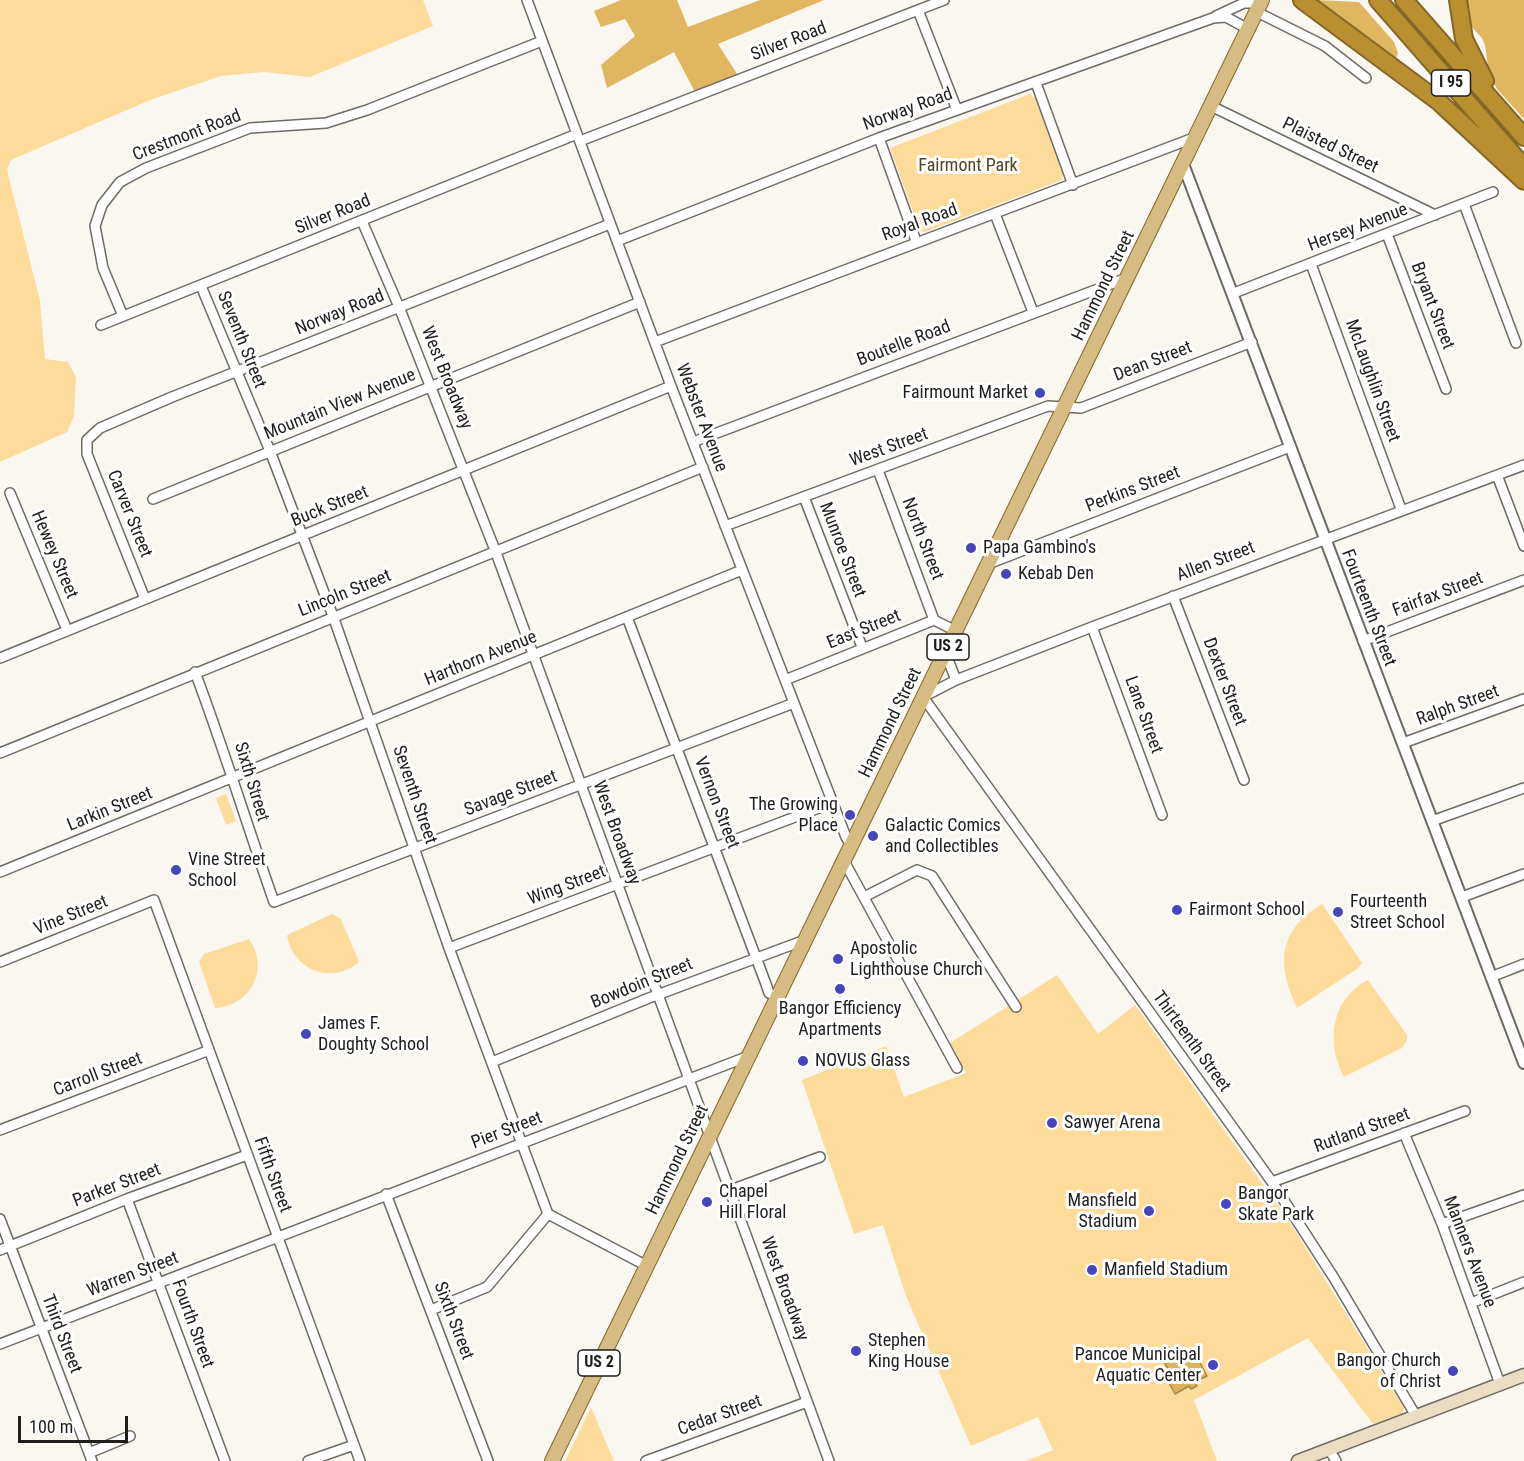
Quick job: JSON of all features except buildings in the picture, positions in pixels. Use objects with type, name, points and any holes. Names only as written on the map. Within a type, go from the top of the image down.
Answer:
[{"type":"highway","points":[[1302,0],[1438,101],[1524,181]]},
{"type":"highway","name":"I 95","points":[[1378,0],[1524,167]]},
{"type":"highway","name":"I 95","points":[[1404,0],[1523,136]]},
{"type":"highway","points":[[1458,0],[1460,24],[1469,53],[1523,136]]},
{"type":"main road","name":"Hammond Street","points":[[552,1461],[1260,5]]},
{"type":"main road","points":[[1298,1461],[1524,1375]]},
{"type":"street","name":"Webster Avenue","points":[[527,0],[702,467],[832,803],[851,845]]},
{"type":"street","name":"Silver Road","points":[[101,324],[362,221],[944,0]]},
{"type":"street","name":"Norway Road","points":[[617,241],[879,138],[1214,18],[1244,3],[1260,5]]},
{"type":"street","points":[[1260,5],[1325,46],[1366,78]]},
{"type":"street","points":[[918,10],[957,110]]},
{"type":"street","points":[[1214,18],[1226,18],[1248,29]]},
{"type":"street","name":"Crestmont Road","points":[[123,316],[103,268],[95,226],[102,206],[120,182],[146,168],[250,128],[326,123],[367,110],[542,41]]},
{"type":"street","points":[[1036,83],[1073,184]]},
{"type":"street","name":"Plaisted Street","points":[[1211,106],[1435,215]]},
{"type":"street","name":"Royal Road","points":[[655,342],[916,241],[995,214],[1196,137]]},
{"type":"street","points":[[879,138],[916,241]]},
{"type":"street","name":"Fourteenth Street","points":[[1183,164],[1523,1057]]},
{"type":"street","name":"Hersey Avenue","points":[[1234,293],[1493,192]]},
{"type":"street","points":[[1464,204],[1516,343]]},
{"type":"street","points":[[995,214],[1033,312]]},
{"type":"street","name":"West Broadway","points":[[362,221],[465,470],[616,884],[711,1133],[829,1461]]},
{"type":"street","name":"Norway Road","points":[[87,440],[100,428],[235,372],[610,224]]},
{"type":"street","name":"Bryant Street","points":[[1387,234],[1446,389]]},
{"type":"street","name":"McLaughlin Street","points":[[1311,264],[1401,509]]},
{"type":"street","name":"Boutelle Road","points":[[693,442],[1127,278]]},
{"type":"street","name":"Seventh Street","points":[[201,286],[235,372],[270,451],[333,616],[449,948],[548,1214]]},
{"type":"street","name":"Mountain View Avenue","points":[[153,499],[640,302]]},
{"type":"street","name":"Dean Street","points":[[1064,407],[1081,408],[1252,342]]},
{"type":"street","name":"Buck Street","points":[[0,658],[671,386]]},
{"type":"street","name":"West Street","points":[[725,526],[1048,406],[1064,407]]},
{"type":"street","name":"Carver Street","points":[[87,440],[87,454],[145,600]]},
{"type":"street","name":"Perkins Street","points":[[988,564],[1290,447]]},
{"type":"street","name":"Allen Street","points":[[923,697],[956,680],[1092,627],[1401,509],[1524,465]]},
{"type":"street","name":"Lincoln Street","points":[[0,753],[702,467]]},
{"type":"street","name":"North Street","points":[[878,470],[934,620]]},
{"type":"street","points":[[1497,475],[1524,546]]},
{"type":"street","name":"Hewey Street","points":[[10,493],[67,630]]},
{"type":"street","name":"Munroe Street","points":[[804,497],[862,647]]},
{"type":"street","name":"Harthorn Avenue","points":[[232,778],[742,570]]},
{"type":"street","name":"Fairfax Street","points":[[1363,641],[1524,580]]},
{"type":"street","name":"Dexter Street","points":[[1173,596],[1244,780]]},
{"type":"street","name":"Vernon Street","points":[[627,617],[770,993],[778,997]]},
{"type":"street","points":[[934,620],[956,631]]},
{"type":"street","name":"East Street","points":[[785,681],[862,647],[934,620]]},
{"type":"street","name":"Lane Street","points":[[1092,627],[1162,815]]},
{"type":"street","points":[[945,652],[956,680]]},
{"type":"street","name":"Sixth Street","points":[[195,672],[231,767],[232,778],[274,902]]},
{"type":"street","name":"Thirteenth Street","points":[[923,697],[1272,1182],[1334,1278],[1416,1416]]},
{"type":"street","name":"Ralph Street","points":[[1403,743],[1524,699]]},
{"type":"street","name":"Savage Street","points":[[274,902],[416,850],[794,703]]},
{"type":"street","name":"Larkin Street","points":[[0,872],[232,778]]},
{"type":"street","points":[[1432,821],[1524,788]]},
{"type":"street","name":"Wing Street","points":[[449,948],[832,803]]},
{"type":"street","points":[[844,861],[957,1068]]},
{"type":"street","points":[[864,897],[916,870],[932,876],[1016,1007]]},
{"type":"street","points":[[1462,897],[1524,874]]},
{"type":"street","name":"Vine Street","points":[[0,962],[154,900]]},
{"type":"street","name":"Fifth Street","points":[[154,900],[207,1051],[360,1461]]},
{"type":"street","name":"Bowdoin Street","points":[[492,1062],[658,995],[805,940]]},
{"type":"street","points":[[1491,977],[1524,964]]},
{"type":"street","name":"Carroll Street","points":[[0,1130],[207,1051]]},
{"type":"street","name":"Pier Street","points":[[277,1237],[748,1056]]},
{"type":"street","name":"Rutland Street","points":[[1272,1182],[1465,1111]]},
{"type":"street","name":"Manners Avenue","points":[[1404,1133],[1442,1224],[1500,1384]]},
{"type":"street","name":"Parker Street","points":[[0,1250],[127,1199],[247,1155]]},
{"type":"street","points":[[731,1190],[820,1157]]},
{"type":"street","name":"Sixth Street","points":[[386,1194],[488,1461]]},
{"type":"street","points":[[1442,1224],[1524,1195]]},
{"type":"street","name":"Fourth Street","points":[[127,1199],[160,1282],[225,1461]]},
{"type":"street","points":[[431,1310],[487,1287],[548,1214],[647,1266]]},
{"type":"street","name":"Third Street","points":[[0,1219],[91,1457]]},
{"type":"street","name":"Warren Street","points":[[0,1344],[277,1237]]},
{"type":"street","points":[[1471,1303],[1524,1282]]},
{"type":"street","name":"Cedar Street","points":[[645,1461],[807,1402]]},
{"type":"street","points":[[91,1457],[130,1436]]},
{"type":"street","points":[[308,1461],[354,1445]]},
{"type":"street","points":[[1329,1449],[1336,1461]]},
{"type":"green space","points":[[0,0],[423,0],[433,26],[310,77],[264,72],[221,76],[150,100],[11,160],[7,170],[40,301],[45,359],[68,362],[76,377],[74,416],[67,432],[0,462]]},
{"type":"green space","name":"Fairmont Park","points":[[1030,94],[1036,99],[1063,174],[1062,180],[925,232],[920,231],[890,148]]},
{"type":"green space","points":[[226,794],[236,821],[226,825],[216,798]]},
{"type":"green space","points":[[1322,904],[1362,963],[1357,969],[1297,1008],[1286,977],[1285,949],[1297,925],[1307,914]]},
{"type":"green space","points":[[332,914],[341,919],[359,962],[337,973],[315,971],[297,958],[287,935]]},
{"type":"green space","points":[[249,939],[258,962],[253,984],[238,1001],[228,1006],[215,1008],[199,962],[204,954]]},
{"type":"green space","points":[[1057,975],[1098,1034],[1135,1005],[1291,1224],[1404,1408],[1403,1413],[1373,1424],[1308,1338],[1194,1400],[1217,1461],[1026,1461],[1053,1450],[1038,1417],[971,1446],[906,1296],[883,1225],[854,1234],[802,1080],[886,1046],[904,1097],[966,1073],[950,1043]]},
{"type":"green space","points":[[1368,980],[1407,1035],[1407,1040],[1402,1048],[1344,1077],[1335,1051],[1335,1023],[1346,999],[1355,988]]},
{"type":"green space","points":[[591,1407],[614,1461],[565,1461]]},
{"type":"shaded area","points":[[621,0],[677,0],[688,27],[760,0],[824,0],[718,44],[739,77],[695,92],[674,52],[607,88],[601,65],[635,36],[625,19],[601,27],[594,11]]},
{"type":"shaded area","points":[[1316,0],[1359,2],[1394,42],[1398,53],[1396,59]]},
{"type":"shaded area","points":[[1467,0],[1524,0],[1524,119],[1497,89],[1489,74],[1485,45],[1471,26]]},
{"type":"shaded area","points":[[1169,1347],[1182,1360],[1195,1353],[1207,1376],[1195,1382],[1197,1386],[1191,1389],[1189,1386],[1175,1394],[1169,1383],[1185,1374],[1174,1379],[1158,1352]]},
{"type":"place","name":"Fairmount Market","points":[[1040,393]]},
{"type":"place","name":"Papa Gambino's","points":[[971,548]]},
{"type":"place","name":"Kebab Den","points":[[1006,574]]},
{"type":"place","name":"The Growing Place","points":[[850,815]]},
{"type":"place","name":"Galactic Comics and Collectibles","points":[[873,836]]},
{"type":"place","name":"Vine Street School","points":[[176,870]]},
{"type":"place","name":"Fairmont School","points":[[1177,910]]},
{"type":"place","name":"Fourteenth Street School","points":[[1338,912]]},
{"type":"place","name":"Apostolic Lighthouse Church","points":[[838,959]]},
{"type":"place","name":"Bangor Efficiency Apartments","points":[[840,989]]},
{"type":"place","name":"James F. Doughty School","points":[[306,1034]]},
{"type":"place","name":"NOVUS Glass","points":[[803,1061]]},
{"type":"place","name":"Sawyer Arena","points":[[1052,1123]]},
{"type":"place","name":"Chapel Hill Floral","points":[[707,1202]]},
{"type":"place","name":"Bangor Skate Park","points":[[1226,1204]]},
{"type":"place","name":"Mansfield Stadium","points":[[1149,1211]]},
{"type":"place","name":"Manfield Stadium","points":[[1092,1270]]},
{"type":"place","name":"Stephen King House","points":[[856,1351]]},
{"type":"place","name":"Pancoe Municipal Aquatic Center","points":[[1213,1365]]},
{"type":"place","name":"Bangor Church of Christ","points":[[1453,1371]]}]
